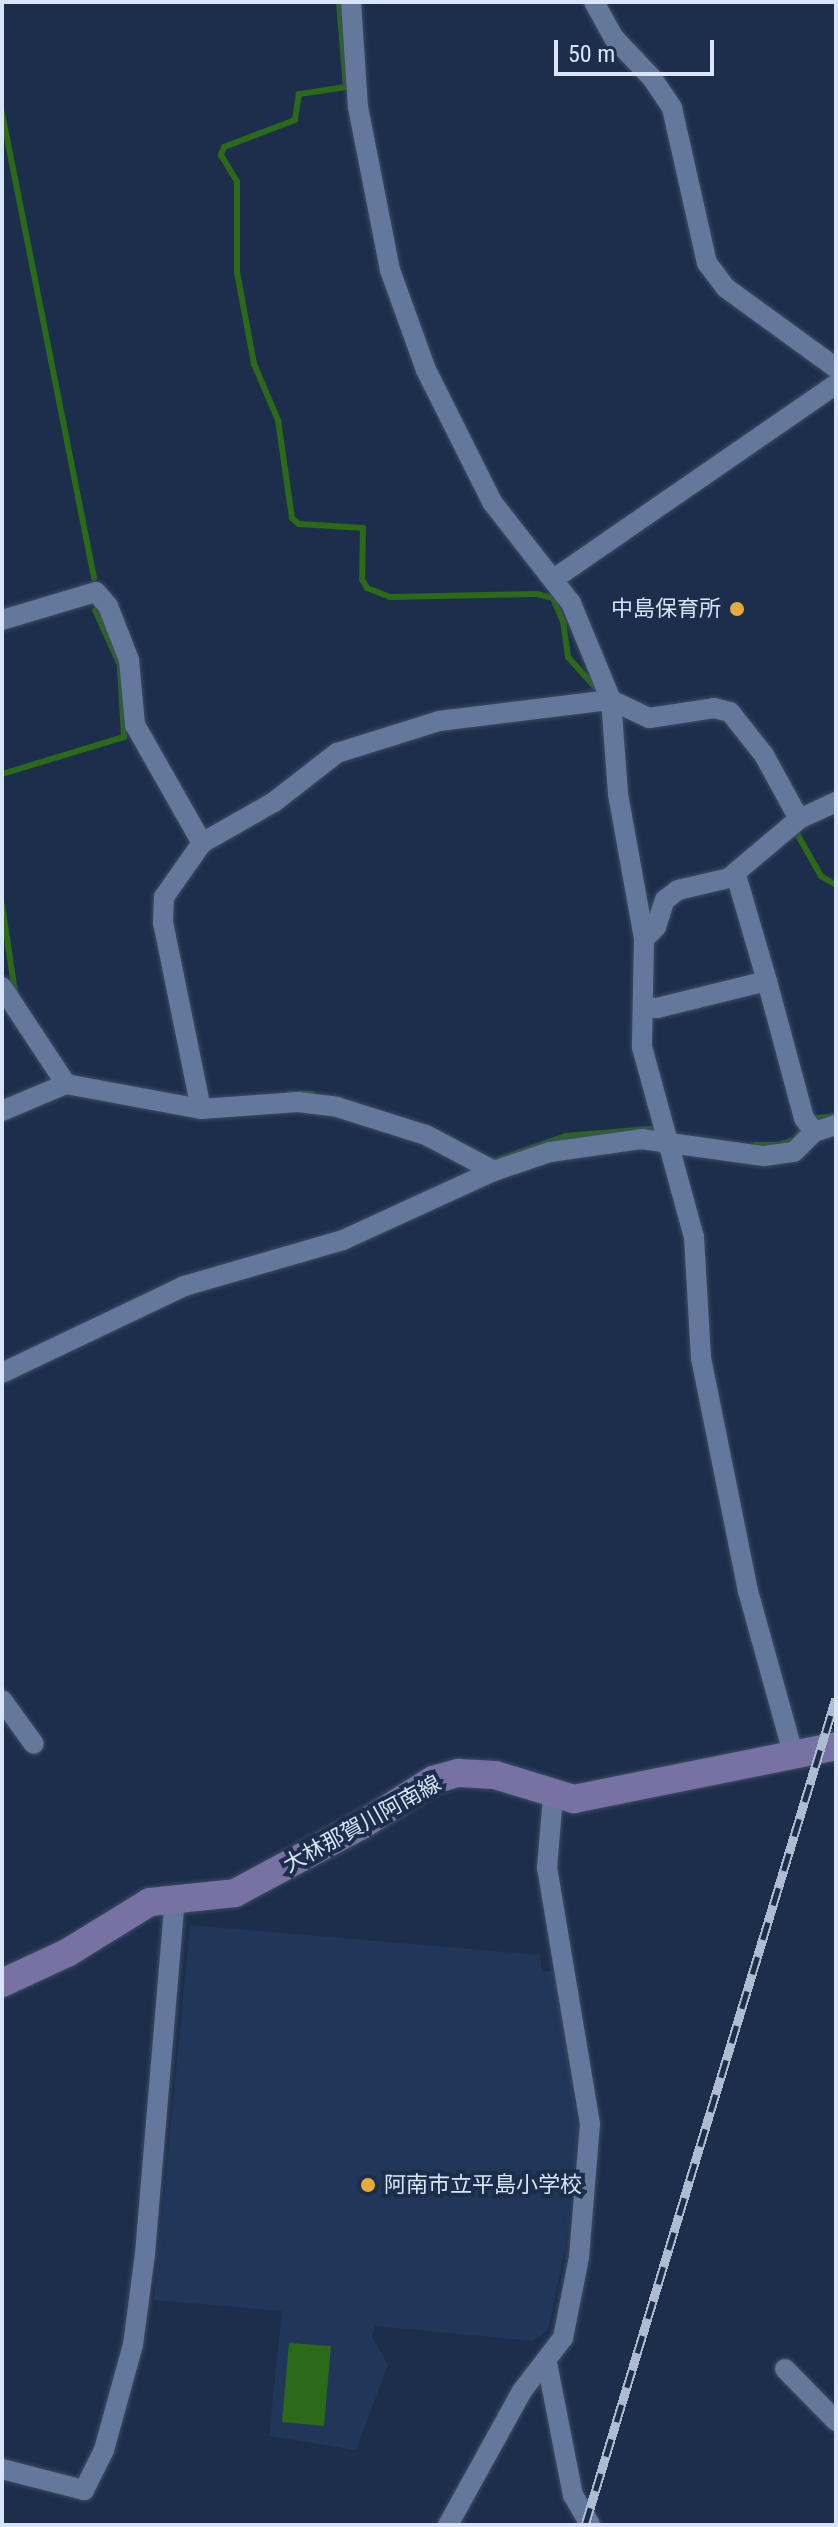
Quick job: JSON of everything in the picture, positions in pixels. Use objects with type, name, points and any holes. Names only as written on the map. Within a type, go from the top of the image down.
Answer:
[{"type":"main road","name":"大林那賀川阿南線","points":[[2,1983],[67,1953],[125,1914],[150,1902],[235,1893],[446,1777],[495,1775],[553,1796],[574,1799],[794,1757],[836,1746]]},
{"type":"street","points":[[351,2],[358,107],[390,270],[426,370],[492,502],[555,578],[571,603],[611,700],[618,794],[644,939],[642,1047],[694,1237],[701,1358],[748,1591],[794,1757]]},
{"type":"street","points":[[594,2],[614,38],[652,78],[672,108],[707,263],[726,288],[836,368]]},
{"type":"street","points":[[555,578],[836,384]]},
{"type":"street","points":[[2,620],[96,592],[108,606],[129,660],[135,725],[202,843]]},
{"type":"street","points":[[201,1104],[163,923],[164,897],[202,843],[274,802],[337,753],[439,721],[611,700],[649,718],[714,708],[730,712],[764,755],[799,819]]},
{"type":"street","points":[[644,939],[656,927],[665,900],[678,890],[736,875],[799,819],[836,802]]},
{"type":"street","points":[[2,1373],[184,1286],[343,1240],[494,1171],[601,1141],[668,1142],[764,1156],[794,1152],[810,1125],[736,875]]},
{"type":"street","points":[[643,1007],[657,1008],[767,981]]},
{"type":"street","points":[[2,987],[66,1084]]},
{"type":"street","points":[[2,1111],[66,1084],[201,1104],[298,1102],[337,1107],[426,1135],[494,1171]]},
{"type":"street","points":[[810,1125],[836,1125]]},
{"type":"street","points":[[2,1700],[34,1744]]},
{"type":"street","points":[[448,2525],[522,2391],[547,2363],[563,2338],[579,2257],[590,2124],[547,1868],[553,1796]]},
{"type":"street","points":[[2,2469],[84,2490],[104,2450],[133,2345],[145,2254],[175,1900]]},
{"type":"street","points":[[547,2363],[569,2482],[590,2525]]},
{"type":"street","points":[[785,2369],[831,2409]]},
{"type":"shaded area","name":"阿南市立平島小学校","points":[[190,1925],[540,1955],[542,1972],[555,1970],[578,2128],[566,2243],[548,2330],[533,2341],[375,2326],[372,2337],[388,2365],[356,2450],[269,2436],[282,2311],[154,2300]]},
{"type":"shaded area","points":[[289,2343],[331,2346],[324,2426],[282,2422]]},
{"type":"waterway","points":[[339,2],[346,87],[299,94],[295,120],[224,147],[221,155],[237,182],[237,272],[254,364],[278,420],[292,518],[299,524],[363,528],[362,579],[367,588],[390,597],[537,594],[553,598],[563,621],[568,657],[594,686]]},
{"type":"waterway","points":[[2,113],[94,578]]},
{"type":"waterway","points":[[2,774],[124,737],[120,665],[95,610]]},
{"type":"waterway","points":[[796,832],[821,876],[836,885]]},
{"type":"waterway","points":[[2,905],[15,992]]},
{"type":"waterway","points":[[289,1094],[313,1094]]},
{"type":"waterway","points":[[755,1145],[778,1145],[794,1140],[815,1118],[836,1116]]},
{"type":"waterway","points":[[495,1161],[566,1136],[651,1129]]},
{"type":"railway","points":[[585,2525],[836,1698]]},
{"type":"place","name":"中島保育所","points":[[737,609]]},
{"type":"place","name":"阿南市立平島小学校","points":[[368,2185]]}]
